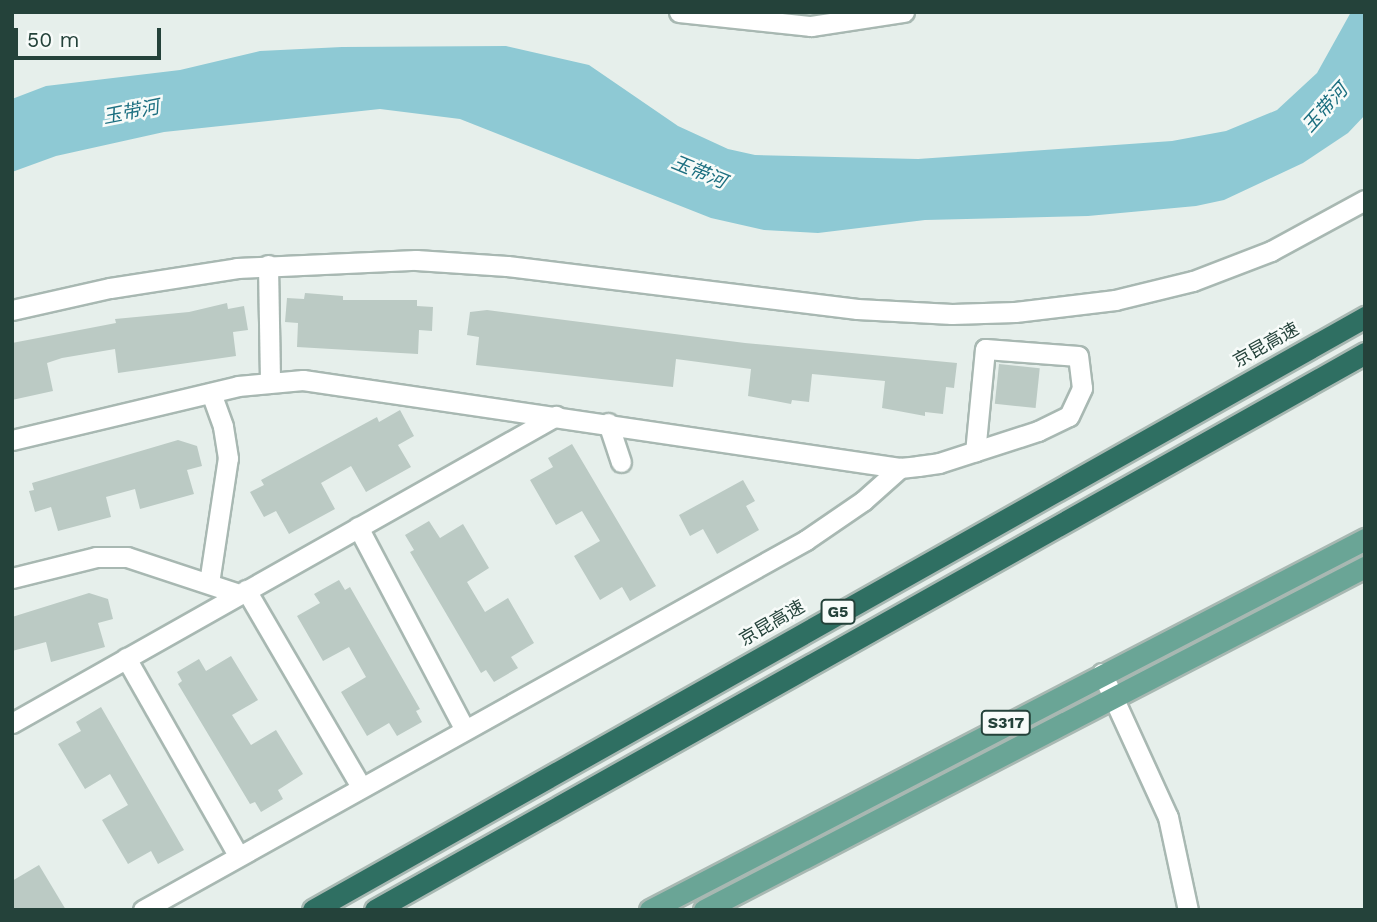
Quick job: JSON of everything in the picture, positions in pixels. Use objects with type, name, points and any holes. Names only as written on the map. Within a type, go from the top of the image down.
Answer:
[{"type":"highway","name":"京昆高速","points":[[313,910],[1365,317]]},
{"type":"highway","name":"G5","points":[[375,910],[1365,353]]},
{"type":"main road","name":"S317","points":[[650,910],[1102,673],[1365,539]]},
{"type":"main road","name":"S317","points":[[704,910],[1113,695],[1365,567]]},
{"type":"street","points":[[679,12],[748,22],[827,25],[904,12]]},
{"type":"street","points":[[810,12],[827,25]]},
{"type":"street","points":[[12,310],[186,274],[268,265],[459,262],[857,309],[995,313],[1079,306],[1193,281],[1271,251],[1365,200]]},
{"type":"street","points":[[268,265],[270,382]]},
{"type":"street","points":[[12,440],[211,393],[270,382],[303,380],[900,468],[939,463],[975,452],[1069,416],[1082,388],[1078,356],[985,349],[975,452]]},
{"type":"street","points":[[209,583],[228,458],[223,426],[211,393]]},
{"type":"street","points":[[12,723],[556,416]]},
{"type":"street","points":[[608,424],[621,461]]},
{"type":"street","points":[[143,910],[360,785],[806,540],[863,500],[900,468]]},
{"type":"street","points":[[358,527],[464,728]]},
{"type":"street","points":[[12,578],[108,556],[127,557],[242,592],[360,785]]},
{"type":"street","points":[[126,658],[238,855]]},
{"type":"street","points":[[1102,673],[1168,817],[1188,910]]},
{"type":"water","name":"玉带河","points":[[1351,12],[1365,12],[1365,115],[1348,133],[1303,163],[1224,200],[1196,206],[1088,216],[925,220],[818,233],[764,230],[711,218],[460,119],[380,109],[164,132],[56,156],[12,172],[12,99],[46,86],[180,70],[260,51],[342,47],[506,46],[589,65],[678,126],[728,149],[755,155],[918,159],[1172,141],[1226,131],[1277,110],[1317,73]]},
{"type":"building","points":[[305,293],[343,296],[343,300],[417,300],[417,306],[433,307],[432,331],[419,330],[418,354],[297,347],[298,323],[285,322],[287,298],[304,299]]},
{"type":"building","points":[[227,303],[228,309],[244,306],[248,330],[233,332],[236,356],[118,373],[115,349],[62,358],[47,363],[53,391],[12,400],[12,343],[116,323],[115,319],[189,312]]},
{"type":"building","points":[[487,310],[745,343],[957,363],[954,388],[946,387],[943,414],[925,412],[925,416],[882,408],[885,381],[812,374],[809,402],[792,400],[791,404],[748,396],[751,369],[676,359],[673,387],[476,365],[479,337],[467,335],[470,312]]},
{"type":"building","points":[[999,364],[1040,368],[1036,408],[995,404]]},
{"type":"building","points":[[400,410],[414,436],[398,445],[411,467],[366,492],[351,466],[321,483],[335,509],[289,534],[276,511],[264,517],[250,492],[264,485],[261,480],[377,417],[379,422]]},
{"type":"building","points":[[178,440],[197,446],[202,466],[187,470],[194,494],[140,509],[135,489],[106,497],[111,517],[58,531],[51,507],[35,512],[29,491],[34,490],[32,483]]},
{"type":"building","points":[[572,444],[656,586],[630,601],[622,587],[600,600],[574,556],[600,541],[582,511],[556,525],[530,480],[553,467],[548,458]]},
{"type":"building","points":[[743,480],[755,501],[746,506],[759,530],[717,554],[703,529],[690,536],[679,515]]},
{"type":"building","points":[[429,521],[440,538],[463,524],[489,568],[467,582],[485,612],[508,598],[534,643],[511,657],[518,668],[494,682],[486,670],[481,673],[410,552],[414,550],[405,535]]},
{"type":"building","points":[[339,580],[345,590],[350,587],[420,709],[416,711],[422,722],[397,736],[389,723],[367,736],[341,692],[366,677],[349,647],[323,661],[297,616],[320,603],[314,594]]},
{"type":"building","points":[[89,593],[108,599],[113,619],[98,623],[105,647],[51,662],[46,642],[12,651],[12,617]]},
{"type":"building","points":[[231,656],[258,700],[232,715],[251,745],[276,730],[303,774],[278,790],[283,799],[261,812],[255,802],[250,804],[178,684],[182,681],[177,672],[199,659],[206,671]]},
{"type":"building","points":[[101,707],[184,850],[158,864],[151,851],[128,864],[102,820],[128,805],[110,774],[85,789],[58,744],[81,731],[76,722]]},
{"type":"building","points":[[39,865],[66,910],[12,910],[12,881]]}]
